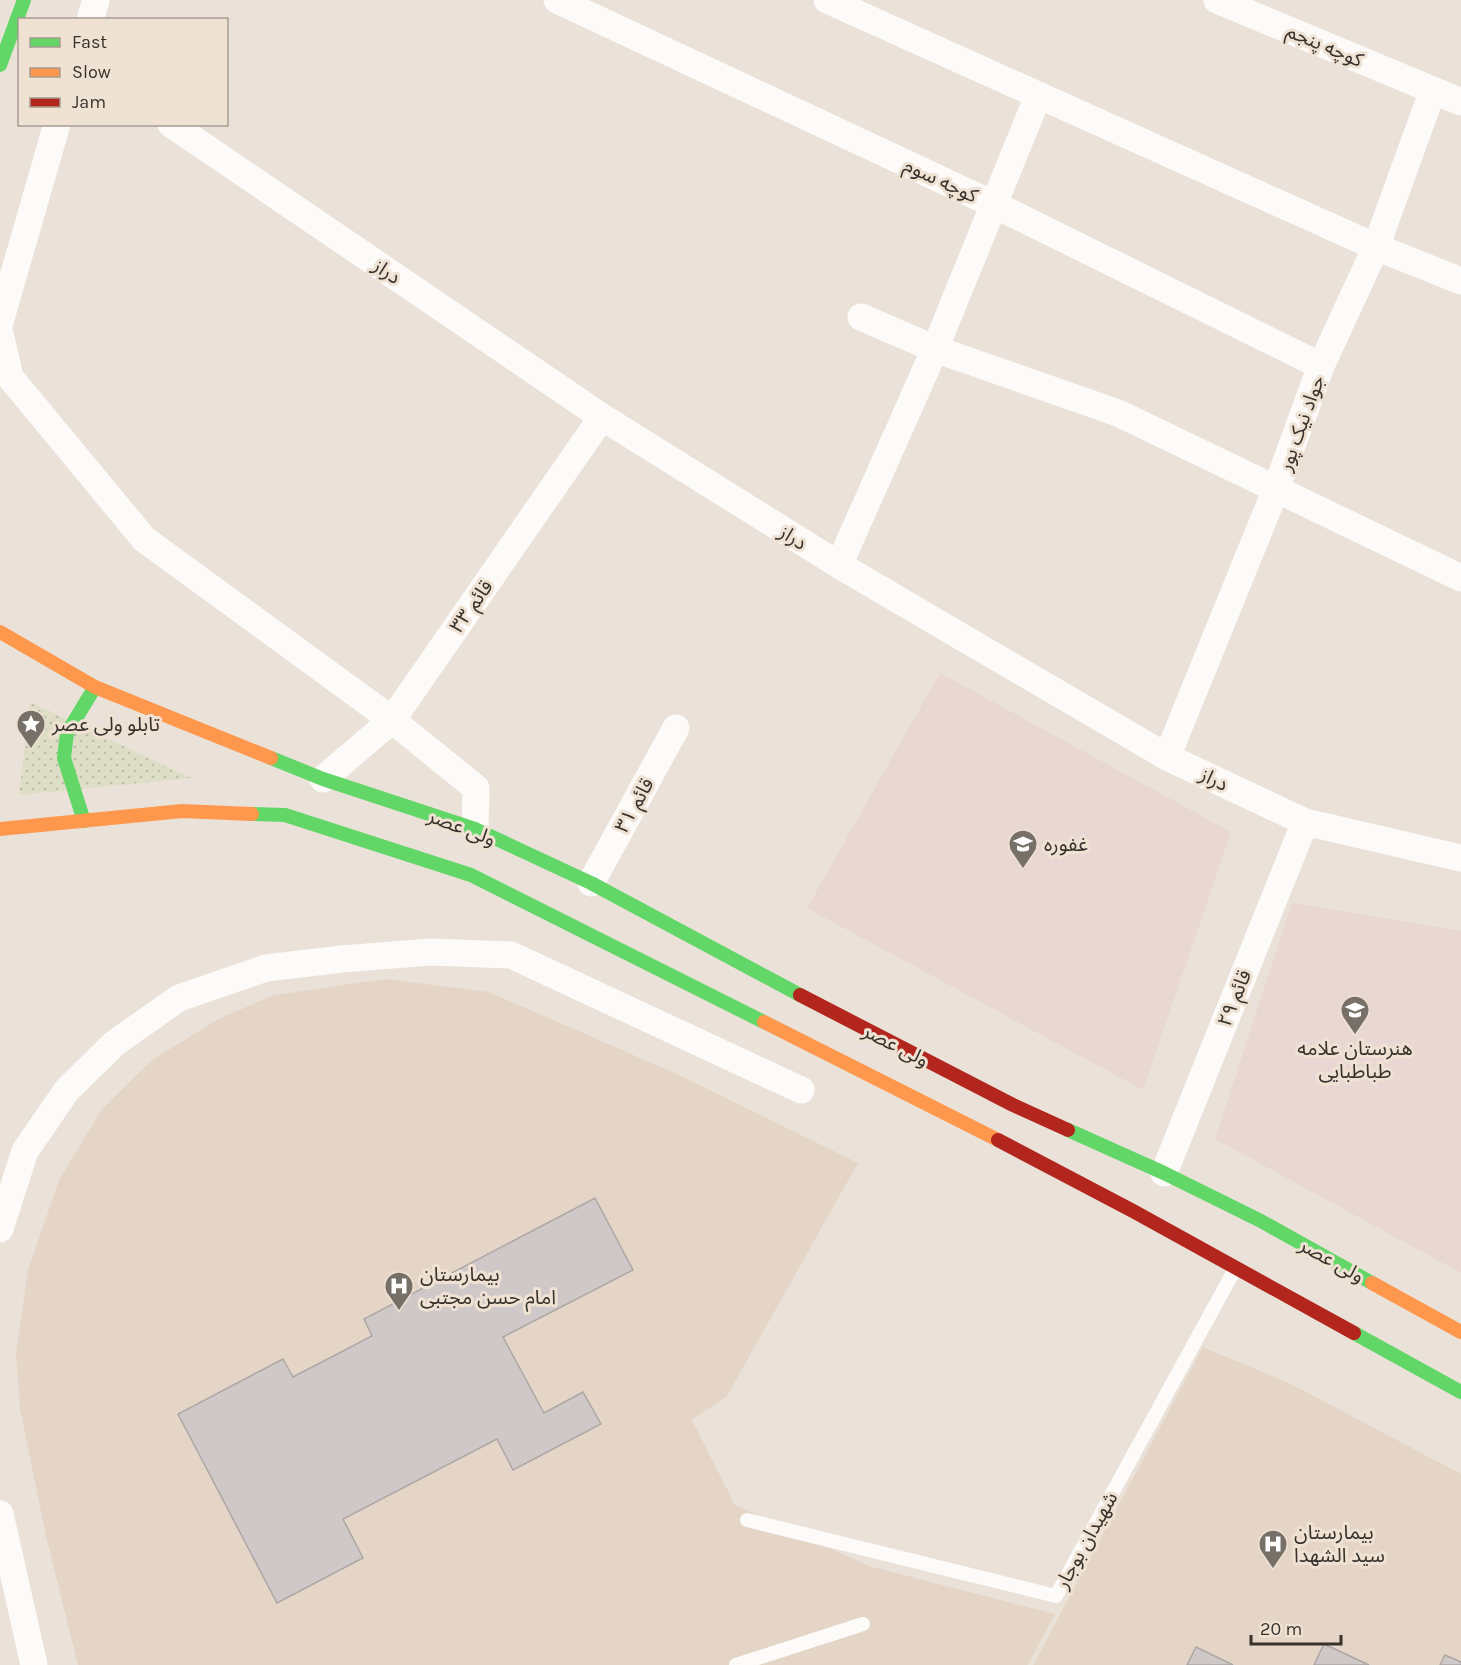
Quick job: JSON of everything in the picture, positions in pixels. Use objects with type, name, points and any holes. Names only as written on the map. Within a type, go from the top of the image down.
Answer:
[{"type":"main road","points":[[0,66],[18,19]]},
{"type":"main road","name":"ولی عصر","points":[[0,632],[95,687],[323,779],[476,829],[591,883],[972,1084],[1164,1173],[1261,1221],[1461,1332]]},
{"type":"main road","points":[[84,821],[64,758],[67,733],[95,687]]},
{"type":"main road","points":[[0,829],[182,811],[285,815],[471,875],[1004,1143],[1133,1211],[1461,1392]]},
{"type":"street","points":[[91,18],[96,0]]},
{"type":"street","name":"کوچه سوم","points":[[557,0],[995,206],[1321,366]]},
{"type":"street","points":[[827,0],[1376,247],[1461,280]]},
{"type":"street","name":"کوچه پنجم","points":[[1217,0],[1461,102]]},
{"type":"street","name":"جواد نیک پور","points":[[1167,757],[1276,489],[1321,366],[1376,247],[1433,90]]},
{"type":"street","points":[[838,566],[935,349],[1038,96]]},
{"type":"street","points":[[0,322],[56,126]]},
{"type":"street","name":"دراز","points":[[174,126],[602,417],[838,566],[1167,757],[1305,822],[1461,858]]},
{"type":"street","points":[[861,317],[935,349],[1118,412],[1461,578]]},
{"type":"street","points":[[0,334],[10,377],[144,539],[392,720],[476,788],[476,829]]},
{"type":"street","name":"قائم ۳۳","points":[[323,779],[392,720],[602,417]]},
{"type":"street","name":"قائم ۳۱","points":[[591,883],[676,728]]},
{"type":"street","name":"قائم ۲۹","points":[[1164,1173],[1305,822]]},
{"type":"street","points":[[0,1229],[25,1151],[67,1090],[115,1043],[179,998],[266,968],[430,952],[511,955],[801,1090]]},
{"type":"street","points":[[0,1514],[34,1665]]},
{"type":"lane","name":"شهیدان بوجار","points":[[747,1520],[1056,1596],[1235,1269]]},
{"type":"lane","points":[[736,1665],[863,1624]]},
{"type":"shaded area","name":"غفوره","points":[[940,673],[1231,832],[1143,1090],[807,908]]},
{"type":"shaded area","name":"هنرستان علامه طباطبایی","points":[[1292,903],[1461,931],[1461,1273],[1215,1139]]},
{"type":"shaded area","name":"بیمارستان امام حسن مجتبی","points":[[385,979],[489,992],[677,1074],[858,1163],[727,1396],[692,1420],[735,1505],[869,1566],[1055,1614],[1028,1665],[78,1665],[46,1536],[20,1409],[16,1353],[28,1270],[59,1180],[102,1109],[152,1060],[220,1018],[275,995]]},
{"type":"shaded area","name":"بیمارستان سید الشهدا","points":[[1203,1347],[1291,1384],[1461,1474],[1461,1665],[1033,1665]]},
{"type":"green space","points":[[30,702],[191,778],[19,795]]},
{"type":"building","points":[[595,1198],[633,1270],[503,1337],[544,1413],[583,1392],[601,1424],[513,1470],[497,1439],[343,1519],[363,1558],[277,1603],[178,1414],[283,1359],[293,1377],[372,1336],[364,1319]]},
{"type":"building","points":[[1324,1644],[1369,1665],[1314,1665]]},
{"type":"building","points":[[1196,1647],[1233,1665],[1187,1665]]},
{"type":"building","points":[[1445,1655],[1461,1662],[1461,1665],[1440,1665]]},
{"type":"traffic: fast","points":[[0,65],[24,0]]},
{"type":"traffic: fast","points":[[84,821],[64,758],[67,733],[95,687]]},
{"type":"traffic: fast","points":[[271,758],[323,779],[475,829],[591,883],[800,995]]},
{"type":"traffic: fast","points":[[252,814],[285,815],[471,875],[764,1022]]},
{"type":"traffic: fast","points":[[1068,1130],[1164,1173],[1261,1221],[1372,1283]]},
{"type":"traffic: fast","points":[[1354,1333],[1461,1392]]},
{"type":"traffic: slow","points":[[0,632],[95,687],[271,758]]},
{"type":"traffic: slow","points":[[0,829],[182,811],[252,814]]},
{"type":"traffic: slow","points":[[764,1022],[998,1140]]},
{"type":"traffic: slow","points":[[1372,1283],[1461,1332]]},
{"type":"traffic: jam","points":[[800,995],[1013,1105],[1068,1130]]},
{"type":"traffic: jam","points":[[998,1140],[1133,1211],[1354,1333]]},
{"type":"place","name":"تابلو ولی عصر","points":[[31,750]]},
{"type":"place","name":"غفوره","points":[[1023,870]]},
{"type":"place","name":"هنرستان علامه طباطبایی","points":[[1355,1036]]},
{"type":"place","name":"بیمارستان امام حسن مجتبی","points":[[399,1312]]},
{"type":"place","name":"بیمارستان سید الشهدا","points":[[1273,1570]]}]
